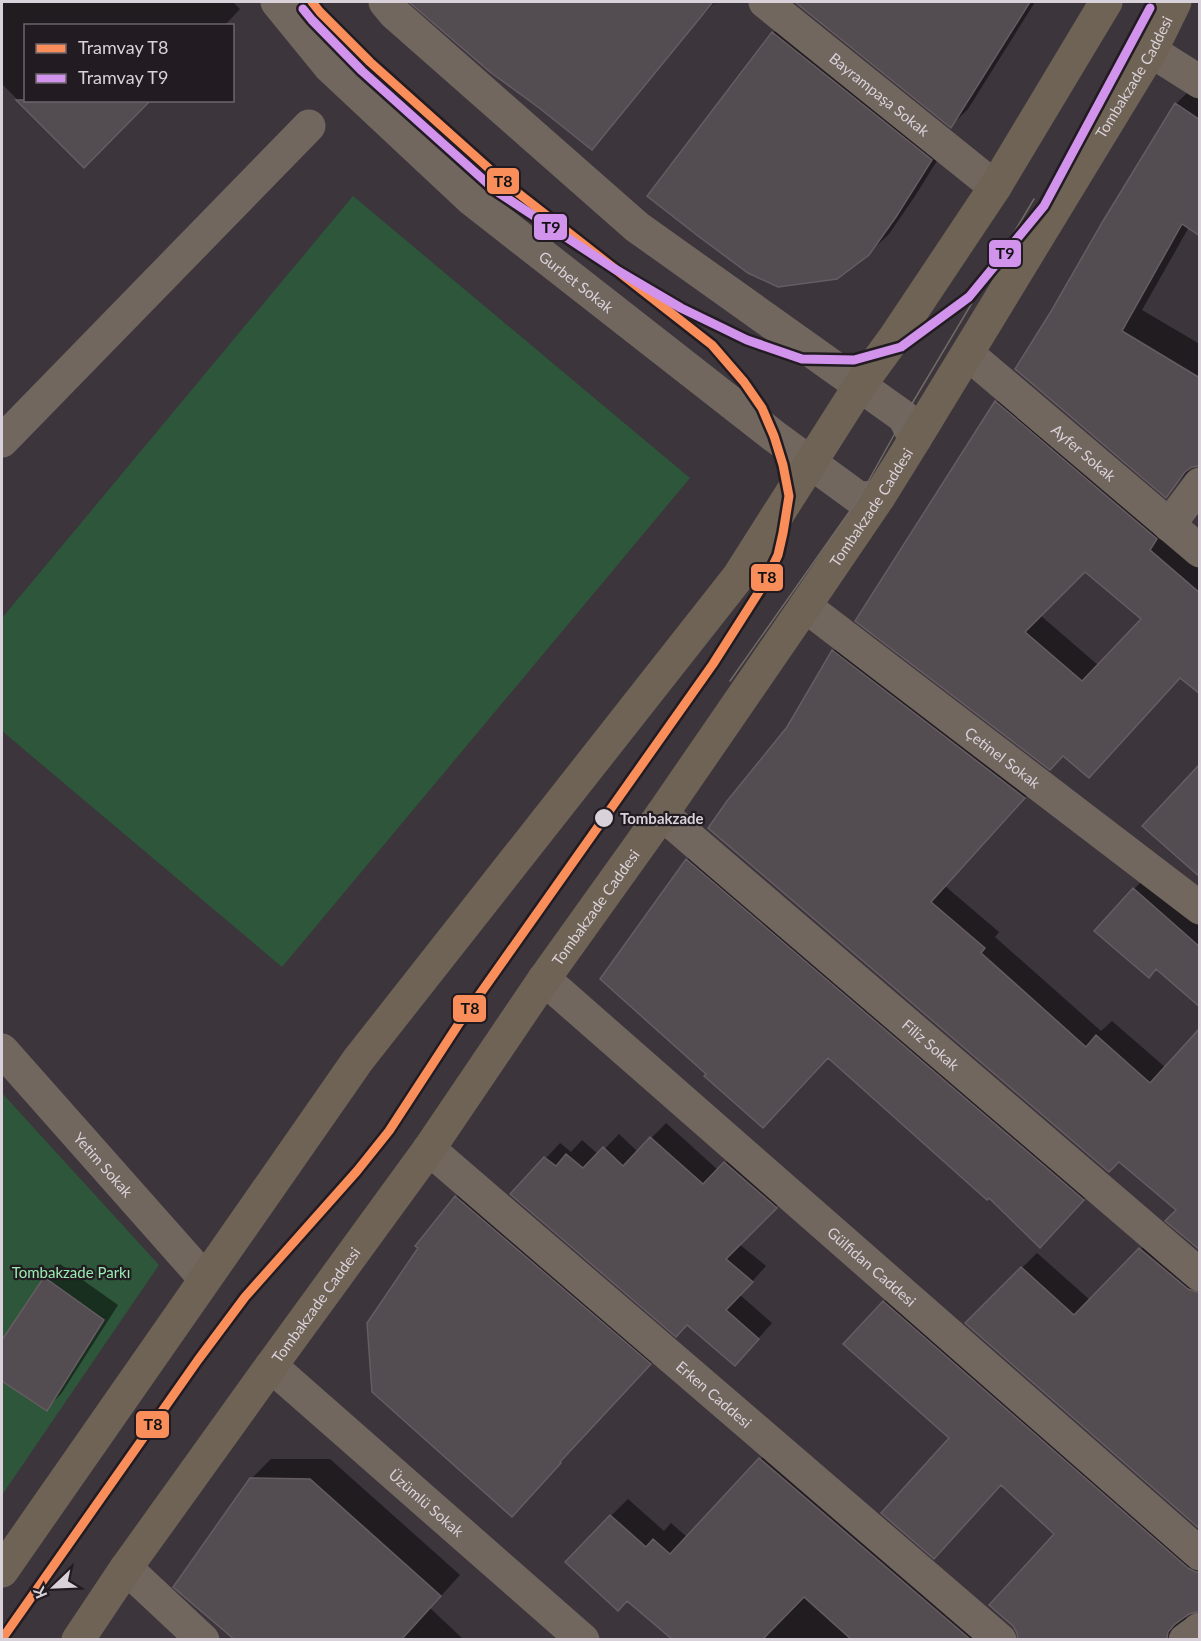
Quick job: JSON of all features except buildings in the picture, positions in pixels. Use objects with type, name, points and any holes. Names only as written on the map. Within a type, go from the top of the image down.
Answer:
[{"type":"main road","points":[[2,1570],[358,1060],[738,578],[860,386],[995,187],[1106,2]]},
{"type":"main road","name":"Tombakzade Caddesi","points":[[78,1640],[126,1568],[429,1149],[544,979],[662,814],[879,497],[1151,51],[1175,2]]},
{"type":"street","name":"Gurbet Sokak","points":[[277,2],[330,67],[471,200],[774,436],[859,498],[879,497]]},
{"type":"street","name":"Bayrampaşa Sokak","points":[[765,2],[995,187]]},
{"type":"street","points":[[393,5],[637,226],[904,417],[915,439]]},
{"type":"street","points":[[1151,51],[1200,82]]},
{"type":"street","points":[[2,441],[309,126]]},
{"type":"street","name":"Ayfer Sokak","points":[[968,354],[1200,551]]},
{"type":"street","points":[[1169,525],[1200,484]]},
{"type":"street","name":"Çetinel Sokak","points":[[806,606],[1200,908]]},
{"type":"street","name":"Filiz Sokak","points":[[662,814],[1200,1275]]},
{"type":"street","name":"Gülfidan Caddesi","points":[[544,979],[1200,1554]]},
{"type":"street","name":"Yetim Sokak","points":[[2,1050],[205,1279]]},
{"type":"street","name":"Erken Caddesi","points":[[429,1149],[1000,1640]]},
{"type":"street","name":"Üzümlü Sokak","points":[[271,1366],[583,1640]]},
{"type":"street","points":[[126,1568],[203,1640]]},
{"type":"street","points":[[1185,1640],[1200,1629]]},
{"type":"green space","points":[[353,196],[690,478],[282,967],[2,731],[2,618]]},
{"type":"green space","name":"Tombakzade Parkı","points":[[2,1093],[159,1265],[2,1495]]},
{"type":"tram line","name":"T8","points":[[2,1639],[198,1360],[245,1297],[357,1171],[389,1131],[458,1025],[713,664],[764,584],[778,555],[783,533],[789,496],[774,436],[762,408],[744,382],[712,345],[504,182],[370,62],[312,2]]},
{"type":"tram line","name":"T9","points":[[303,9],[362,71],[496,191],[613,268],[681,308],[747,340],[802,359],[854,360],[901,347],[969,297],[1044,206],[1150,8]]},
{"type":"tram line","points":[[730,681],[859,498],[904,417],[1034,199]]},
{"type":"place","name":"Tombakzade","points":[[604,818]]}]
